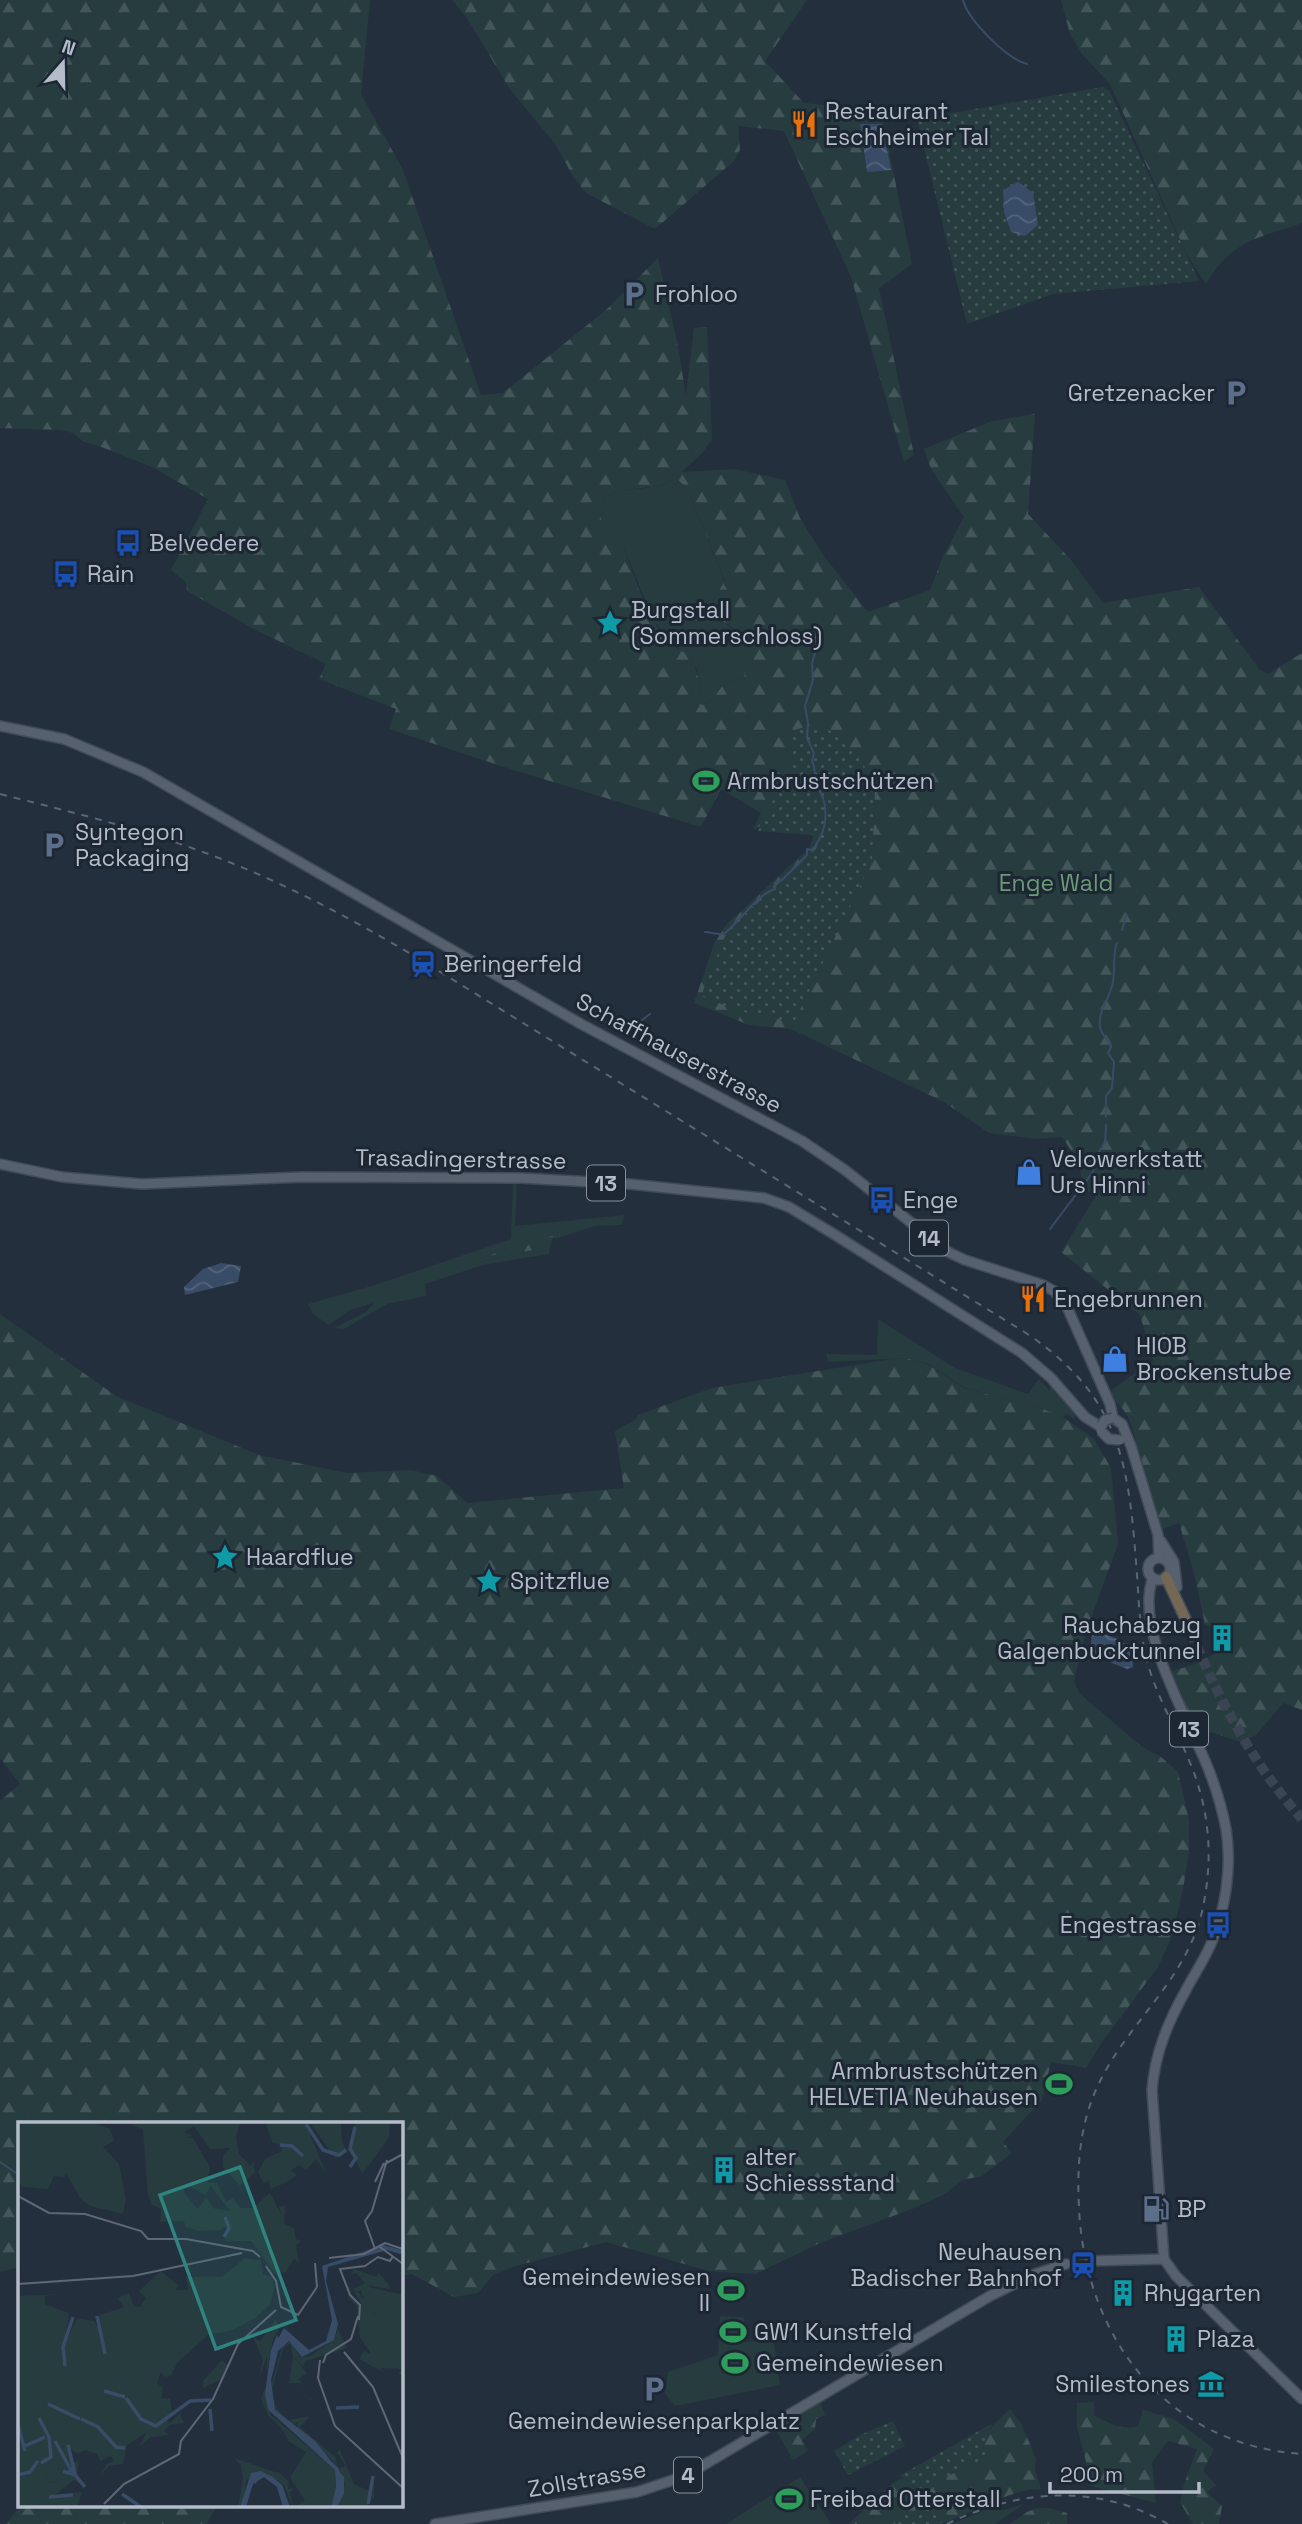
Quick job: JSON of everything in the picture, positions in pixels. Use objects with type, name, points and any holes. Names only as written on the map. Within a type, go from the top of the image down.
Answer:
[{"type":"highway","points":[[1166,1577],[1177,1592],[1185,1618]]},
{"type":"main road","name":"Schaffhauserstrasse","points":[[0,726],[64,739],[144,772],[581,1024],[802,1140],[845,1170],[948,1252],[1054,1291],[1067,1307],[1115,1418]]},
{"type":"main road","name":"Trasadingerstrasse","points":[[0,1164],[62,1177],[133,1184],[183,1184],[290,1177],[520,1178],[604,1182],[764,1198],[789,1208],[832,1233],[1015,1348],[1051,1378],[1084,1417],[1101,1428]]},
{"type":"main road","points":[[1101,1428],[1105,1420],[1115,1418]]},
{"type":"main road","name":"13","points":[[1115,1418],[1122,1424],[1122,1436],[1135,1462]]},
{"type":"main road","name":"13","points":[[1101,1428],[1104,1436],[1109,1439],[1122,1436]]},
{"type":"main road","name":"13","points":[[1122,1436],[1135,1462],[1158,1535],[1159,1557]]},
{"type":"main road","points":[[1158,1535],[1174,1562],[1177,1592]]},
{"type":"main road","name":"13","points":[[1159,1557],[1169,1564],[1170,1571],[1166,1577]]},
{"type":"main road","name":"13","points":[[1159,1557],[1151,1560],[1147,1567],[1153,1578],[1149,1591],[1158,1648],[1179,1707],[1216,1790],[1223,1815],[1228,1855],[1218,1926],[1206,1956],[1167,2026],[1153,2076],[1164,2259]]},
{"type":"main road","points":[[1153,1578],[1160,1580],[1166,1577]]},
{"type":"main road","points":[[1090,2261],[1164,2259],[1176,2276],[1302,2399]]},
{"type":"main road","name":"Zollstrasse","points":[[435,2524],[637,2493],[685,2476],[990,2296],[1035,2274],[1066,2264]]},
{"type":"green space","name":"Enge Wald","points":[[0,0],[370,0],[361,94],[403,170],[481,395],[503,393],[606,310],[658,258],[678,346],[686,396],[694,328],[707,327],[712,439],[682,472],[734,469],[785,480],[800,518],[823,555],[868,612],[930,590],[943,556],[964,517],[931,469],[924,449],[992,421],[1035,414],[1028,514],[1071,560],[1103,603],[1199,587],[1259,669],[1268,674],[1302,653],[1302,1710],[1283,1703],[1256,1735],[1241,1742],[1192,1726],[1170,1672],[1213,1655],[1229,1634],[1205,1624],[1179,1523],[1162,1529],[1131,1424],[1109,1392],[1153,1361],[1140,1315],[1061,1252],[1096,1196],[1082,1187],[1080,1164],[1062,1137],[1036,1139],[989,1133],[944,1102],[791,1029],[749,1025],[694,1003],[714,944],[726,925],[810,847],[823,802],[772,820],[753,830],[761,813],[721,789],[701,827],[389,729],[396,709],[319,679],[326,664],[254,629],[187,591],[186,582],[171,570],[208,499],[152,467],[84,442],[73,433],[61,430],[0,428]],"holes":[[[678,480],[687,488],[725,581],[713,602],[713,613],[740,633],[743,640],[740,647],[745,679],[725,685],[713,700],[702,705],[697,701],[703,688],[690,654],[677,648],[656,624],[639,589],[622,543],[612,549],[602,524],[605,498],[622,491]]]},
{"type":"green space","points":[[452,0],[807,0],[765,61],[804,103],[881,111],[912,264],[879,288],[914,455],[904,462],[851,277],[784,131],[738,126],[740,150],[734,161],[655,229],[586,193],[574,178],[556,145],[509,88],[467,18]],"holes":[[[881,124],[867,172],[860,125]]]},
{"type":"green space","points":[[1061,0],[1302,0],[1302,223],[1246,243],[1226,258],[1206,284],[1187,255],[1110,84],[1082,54],[1070,34]]},
{"type":"green space","points":[[1103,87],[1109,90],[1199,281],[1053,294],[967,324],[917,119]]},
{"type":"green space","points":[[678,480],[687,488],[725,582],[711,605],[716,618],[740,633],[745,679],[725,685],[713,700],[702,705],[697,701],[703,688],[697,668],[653,620],[622,543],[612,550],[602,525],[605,498],[622,491],[657,486]]},
{"type":"green space","points":[[813,724],[836,733],[863,763],[875,791],[872,861],[794,1022],[740,1011],[701,996],[727,931],[816,849],[819,838],[810,835],[758,831],[777,793],[792,772],[789,740],[795,730]]},
{"type":"green space","points":[[513,1182],[517,1182],[515,1226],[625,1215],[621,1225],[595,1226],[555,1239],[529,1240],[480,1259],[480,1262],[550,1246],[549,1254],[483,1265],[425,1284],[426,1296],[387,1304],[344,1329],[334,1328],[366,1312],[374,1303],[350,1310],[329,1325],[313,1314],[308,1304],[375,1285],[511,1239]]},
{"type":"green space","points":[[554,1236],[550,1246],[480,1262],[480,1259],[529,1240]]},
{"type":"green space","points":[[0,1314],[116,1396],[259,1455],[347,1473],[411,1470],[437,1476],[467,1503],[624,1488],[615,1431],[635,1420],[638,1415],[712,1388],[906,1358],[927,1364],[964,1388],[1063,1417],[1094,1439],[1111,1468],[1118,1544],[1085,1634],[1074,1681],[1079,1692],[1088,1701],[1141,1746],[1161,1757],[1178,1772],[1189,1820],[1189,1852],[1172,1935],[1158,1967],[1086,2068],[1051,2062],[1042,2100],[1003,2142],[1012,2153],[982,2176],[962,2180],[945,2194],[820,2243],[755,2274],[709,2271],[606,2242],[516,2266],[493,2275],[478,2293],[454,2297],[412,2274],[402,2276],[402,2122],[18,2122],[18,2267],[0,2272],[0,1801],[20,1784],[0,1758]]},
{"type":"green space","points":[[878,1319],[955,1368],[1028,1394],[1039,1379],[1050,1391],[1050,1385],[1054,1386],[1075,1414],[1074,1419],[1067,1414],[1063,1417],[965,1388],[928,1364],[906,1358],[828,1362],[826,1354],[877,1355]]},
{"type":"green space","name":"Gemeindewiesen","points":[[720,2316],[744,2317],[744,2342],[774,2343],[780,2385],[675,2406],[665,2393],[668,2372],[718,2355]]},
{"type":"green space","points":[[820,2401],[825,2415],[816,2419],[815,2429],[802,2440],[808,2451],[793,2460],[775,2428]]},
{"type":"green space","points":[[1094,2402],[1094,2415],[1115,2425],[1127,2428],[1138,2426],[1143,2410],[1174,2419],[1214,2449],[1203,2471],[1216,2485],[1207,2492],[1222,2506],[1219,2524],[1193,2524],[1180,2502],[1197,2449],[1168,2441],[1152,2462],[1156,2503],[1092,2486],[1077,2426],[1077,2403]]},
{"type":"green space","points":[[1010,2409],[1022,2425],[1036,2459],[1035,2471],[1041,2489],[1004,2497],[943,2523],[849,2524],[894,2482],[902,2478],[911,2482],[916,2491],[987,2457],[983,2448],[992,2426]]},
{"type":"green space","points":[[893,2421],[905,2446],[848,2475],[834,2451],[860,2435]]},
{"type":"green space","points":[[991,2424],[983,2448],[988,2457],[916,2491],[911,2482],[899,2476]]},
{"type":"green space","name":"Freibad Otterstall","points":[[800,2477],[831,2524],[726,2524]]},
{"type":"green space","points":[[1024,2504],[995,2524],[952,2524],[988,2509],[1004,2510]]},
{"type":"green space","points":[[929,2505],[945,2521],[939,2524],[898,2524],[911,2511]]},
{"type":"green space","points":[[20,2506],[216,2506],[207,2524],[6,2524]]},
{"type":"green space","points":[[1037,2508],[1067,2513],[1067,2524],[1010,2524]]},
{"type":"water","points":[[860,124],[882,124],[891,170],[867,172]]},
{"type":"water","points":[[1018,182],[1033,193],[1038,225],[1025,236],[1011,232],[1004,212],[1003,190]]},
{"type":"water","points":[[221,1263],[241,1266],[238,1282],[185,1295],[184,1287],[203,1269]]},
{"type":"water","points":[[1099,1632],[1128,1647],[1133,1667],[1127,1669],[1097,1657],[1092,1650],[1091,1641],[1092,1635]]},
{"type":"waterway","points":[[963,0],[972,18],[989,38],[1009,55],[1027,64]]},
{"type":"waterway","points":[[705,932],[726,932],[760,898],[775,889],[775,883],[782,880],[807,855],[807,849],[812,850],[820,839],[825,805],[816,783],[812,761],[814,753],[807,738],[805,706],[813,680],[812,664],[815,652]]},
{"type":"waterway","points":[[1122,930],[1126,915]]},
{"type":"waterway","points":[[1106,1117],[1106,1096],[1112,1088],[1114,1062],[1108,1053],[1111,1047],[1101,1030],[1100,1022],[1113,984],[1117,943]]},
{"type":"waterway","points":[[605,1022],[616,1021],[634,1026],[650,1014]]},
{"type":"waterway","points":[[1050,1229],[1093,1172],[1096,1156],[1105,1143],[1106,1125]]},
{"type":"waterway","points":[[0,2162],[18,2174]]},
{"type":"tunnel","points":[[1185,1618],[1208,1672],[1235,1724],[1266,1773],[1302,1819]]},
{"type":"tunnel","points":[[1066,2264],[1090,2261]]},
{"type":"railway","points":[[0,794],[185,846],[264,877],[341,915],[416,957],[1026,1333],[1058,1358],[1083,1383],[1102,1410],[1115,1438],[1124,1469],[1130,1501],[1140,1618],[1147,1661],[1197,1782],[1209,1850],[1204,1902],[1185,1956],[1120,2047],[1105,2071],[1088,2111],[1078,2180],[1085,2256],[1097,2300],[1117,2341],[1142,2376],[1174,2406],[1211,2430],[1254,2446],[1302,2454]]},
{"type":"railway","points":[[947,2524],[1002,2503],[1058,2496],[1114,2502],[1168,2524]]},
{"type":"place","name":"Restaurant Eschheimer Tal","points":[[804,124]]},
{"type":"place","name":"Frohloo","points":[[634,294]]},
{"type":"place","name":"Gretzenacker","points":[[1236,393]]},
{"type":"place","name":"Belvedere","points":[[128,543]]},
{"type":"place","name":"Rain","points":[[66,574]]},
{"type":"place","name":"Burgstall (Sommerschloss)","points":[[610,623]]},
{"type":"place","name":"Armbrustschützen","points":[[706,781]]},
{"type":"place","name":"Syntegon Packaging","points":[[54,845]]},
{"type":"place","name":"Beringerfeld","points":[[423,964]]},
{"type":"place","name":"Velowerkstatt Urs Hinni","points":[[1029,1172]]},
{"type":"place","name":"Enge","points":[[882,1200]]},
{"type":"place","name":"Engebrunnen","points":[[1033,1299]]},
{"type":"place","name":"HIOB Brockenstube","points":[[1115,1359]]},
{"type":"place","name":"Haardflue","points":[[225,1557]]},
{"type":"place","name":"Spitzflue","points":[[489,1581]]},
{"type":"place","name":"Rauchabzug Galgenbucktunnel","points":[[1222,1638]]},
{"type":"place","name":"Engestrasse","points":[[1218,1925]]},
{"type":"place","name":"Armbrustschützen HELVETIA Neuhausen","points":[[1059,2084]]},
{"type":"place","name":"alter Schiessstand","points":[[724,2170]]},
{"type":"place","name":"BP","points":[[1156,2209]]},
{"type":"place","name":"Neuhausen Badischer Bahnhof","points":[[1083,2265]]},
{"type":"place","name":"Gemeindewiesen II","points":[[731,2290]]},
{"type":"place","name":"Rhygarten","points":[[1123,2293]]},
{"type":"place","name":"GW1 Kunstfeld","points":[[733,2332]]},
{"type":"place","name":"Plaza","points":[[1176,2339]]},
{"type":"place","name":"Gemeindewiesen","points":[[735,2363]]},
{"type":"place","name":"Smilestones","points":[[1211,2384]]},
{"type":"place","name":"Gemeindewiesenparkplatz","points":[[654,2389]]},
{"type":"place","name":"Freibad Otterstall","points":[[789,2499]]}]
